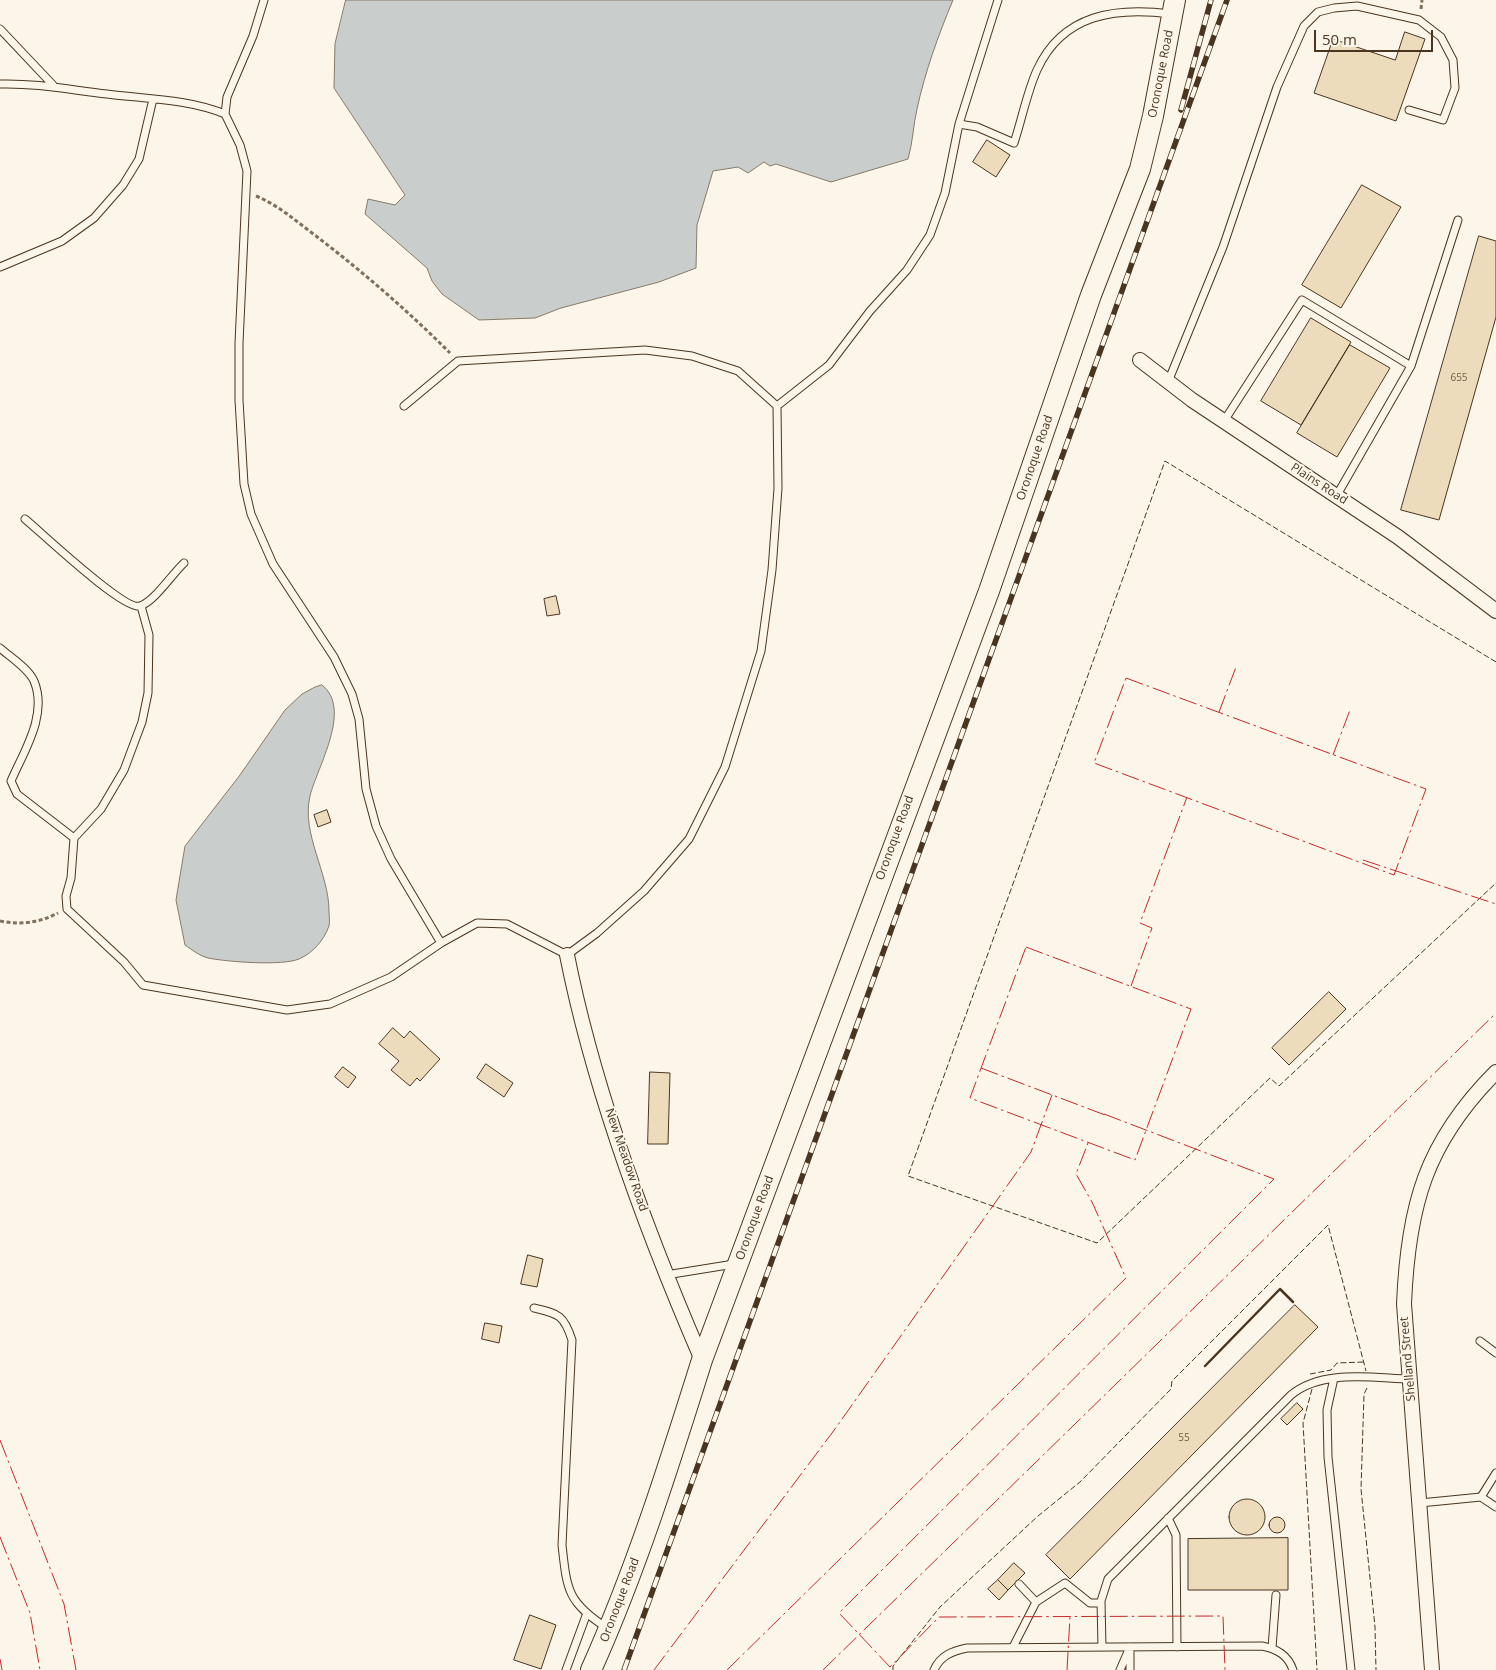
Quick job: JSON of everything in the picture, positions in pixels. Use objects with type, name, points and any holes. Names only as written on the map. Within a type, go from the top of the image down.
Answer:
[{"type":"street","name":"Oronoque Road","points":[[591,1670],[609,1630],[672,1455],[702,1360],[989,591],[1091,295],[1140,169],[1153,116],[1174,7]]},
{"type":"street","name":"Plains Road","points":[[1140,360],[1224,421],[1398,537],[1496,611]]},
{"type":"street","name":"New Meadow Road","points":[[567,955],[583,1030],[618,1140],[666,1276],[702,1360]]},
{"type":"street","name":"Shelland Street","points":[[1432,1670],[1404,1304],[1406,1254],[1421,1186],[1438,1148],[1460,1112],[1496,1072]]},
{"type":"lane","points":[[264,0],[253,36],[227,98],[225,114],[240,145],[245,163],[248,193],[240,334],[239,400],[244,484],[251,514],[273,564],[334,657],[352,694],[359,719],[366,789],[376,826],[391,859],[442,943]]},
{"type":"lane","points":[[777,406],[829,365],[870,311],[907,270],[930,235],[945,193],[959,124],[998,0]]},
{"type":"lane","points":[[1168,382],[1223,247],[1278,87],[1304,26],[1318,12],[1334,8],[1357,6],[1420,20],[1441,37],[1453,60],[1455,88],[1443,120],[1409,110]]},
{"type":"lane","points":[[959,124],[977,127],[1014,142],[1038,69],[1055,43],[1074,26],[1098,15],[1126,10],[1174,7]]},
{"type":"lane","points":[[0,29],[53,85]]},
{"type":"lane","points":[[0,84],[53,85],[204,106],[225,114]]},
{"type":"lane","points":[[0,267],[62,241],[94,218],[123,185],[139,160],[153,99]]},
{"type":"lane","points":[[1337,495],[1411,366],[1458,220]]},
{"type":"lane","points":[[1224,421],[1302,300],[1411,366]]},
{"type":"lane","points":[[141,606],[149,635],[148,693],[142,722],[124,770],[101,809],[74,838],[71,878],[66,896],[67,909],[124,962],[143,985],[288,1010],[330,1004],[391,978],[442,943],[477,923],[507,924],[567,955],[596,934],[644,891],[689,839],[725,767],[761,651],[772,570],[778,488],[777,406],[738,371],[692,356],[645,350],[458,361],[404,406]]},
{"type":"lane","points":[[25,519],[114,596],[132,606],[141,606],[154,596],[184,563]]},
{"type":"lane","points":[[0,648],[34,680],[38,705],[35,728],[11,781],[17,794],[74,838]]},
{"type":"lane","points":[[666,1276],[738,1263]]},
{"type":"lane","points":[[534,1308],[557,1313],[567,1323],[572,1340],[562,1545],[566,1578],[573,1599],[609,1630]]},
{"type":"lane","points":[[1480,1341],[1496,1353]]},
{"type":"lane","points":[[1334,1378],[1328,1410],[1328,1456],[1351,1670]]},
{"type":"lane","points":[[1102,1647],[1101,1603],[1102,1592],[1108,1579],[1291,1394],[1305,1384],[1334,1378],[1410,1379]]},
{"type":"lane","points":[[1481,1496],[1496,1473]]},
{"type":"lane","points":[[1420,1503],[1481,1496],[1496,1507]]},
{"type":"lane","points":[[1168,1518],[1176,1535],[1177,1646]]},
{"type":"lane","points":[[1013,1647],[1036,1602],[1065,1583],[1090,1603],[1101,1603]]},
{"type":"lane","points":[[1019,1584],[1036,1602]]},
{"type":"lane","points":[[1272,1648],[1276,1595]]},
{"type":"lane","points":[[566,1670],[587,1613]]},
{"type":"lane","points":[[934,1670],[938,1661],[956,1650],[981,1647],[1177,1646],[1272,1648],[1284,1655],[1293,1670]]},
{"type":"lane","points":[[1120,1670],[1130,1647]]},
{"type":"lane","points":[[1130,1647],[1130,1670]]},
{"type":"path","points":[[248,193],[271,202],[343,257],[424,327],[458,361]]},
{"type":"path","points":[[0,921],[15,924],[44,921],[67,909]]},
{"type":"shaded area","points":[[346,0],[953,0],[924,81],[908,159],[831,182],[776,164],[770,166],[764,162],[748,173],[738,167],[713,171],[697,225],[696,268],[659,282],[561,308],[535,318],[479,320],[442,294],[432,281],[427,268],[365,214],[368,199],[395,205],[405,195],[334,88],[335,44]]},
{"type":"shaded area","points":[[322,685],[331,695],[334,708],[334,723],[310,796],[308,810],[312,839],[328,897],[329,926],[327,931],[313,950],[299,959],[291,961],[268,963],[241,962],[202,956],[185,945],[176,900],[185,846],[240,775],[285,710],[302,694]]},
{"type":"building","points":[[1405,32],[1425,39],[1396,121],[1314,93],[1333,39],[1395,60]]},
{"type":"building","points":[[987,140],[1010,155],[996,177],[973,162]]},
{"type":"building","points":[[1362,185],[1401,207],[1341,308],[1302,285]]},
{"type":"building","points":[[1479,236],[1496,241],[1496,317],[1439,520],[1401,510]]},
{"type":"building","points":[[1311,318],[1351,342],[1301,425],[1261,401]]},
{"type":"building","points":[[1350,345],[1390,368],[1337,457],[1297,433]]},
{"type":"building","points":[[556,596],[560,614],[547,616],[544,599]]},
{"type":"building","points":[[327,810],[331,822],[318,827],[314,815]]},
{"type":"building","points":[[1329,992],[1346,1009],[1289,1065],[1272,1048]]},
{"type":"building","points":[[393,1028],[404,1038],[410,1031],[440,1059],[420,1081],[417,1078],[410,1086],[391,1070],[399,1061],[379,1044]]},
{"type":"building","points":[[486,1064],[513,1083],[504,1097],[477,1078]]},
{"type":"building","points":[[343,1067],[356,1077],[348,1088],[335,1077]]},
{"type":"building","points":[[650,1072],[670,1073],[668,1144],[648,1144]]},
{"type":"building","points":[[528,1255],[543,1259],[537,1287],[521,1284]]},
{"type":"building","points":[[1295,1305],[1318,1327],[1070,1579],[1046,1555]]},
{"type":"building","points":[[485,1323],[502,1326],[499,1343],[482,1339]]},
{"type":"building","points":[[1297,1403],[1303,1409],[1287,1425],[1281,1419]]},
{"type":"building","points":[[1247,1499],[1259,1505],[1265,1517],[1259,1529],[1247,1535],[1235,1529],[1229,1517],[1235,1505]]},
{"type":"building","points":[[1274,1517],[1280,1517],[1285,1522],[1283,1531],[1274,1533],[1269,1528],[1269,1522]]},
{"type":"building","points":[[1288,1538],[1288,1590],[1188,1590],[1188,1539]]},
{"type":"building","points":[[1014,1563],[1025,1573],[1008,1590],[998,1580]]},
{"type":"building","points":[[998,1580],[1008,1590],[999,1600],[988,1589]]},
{"type":"building","points":[[530,1615],[556,1625],[541,1669],[514,1660]]},
{"type":"railway","points":[[1181,110],[1211,0]]},
{"type":"railway","points":[[624,1670],[1227,0]]},
{"type":"fence","points":[[1496,662],[1165,461],[908,1176],[1097,1243],[1270,1078],[1279,1086],[1496,883]]},
{"type":"fence","points":[[893,1670],[893,1666],[940,1607],[1038,1516],[1080,1482],[1171,1389],[1172,1381],[1328,1225],[1366,1371]]},
{"type":"fence","points":[[1310,1374],[1331,1370],[1337,1363],[1364,1362]]},
{"type":"fence","points":[[1367,1388],[1364,1394],[1361,1489],[1375,1627],[1376,1670]]},
{"type":"fence","points":[[1312,1389],[1303,1423],[1317,1670]]},
{"type":"wall","points":[[1205,1366],[1280,1289],[1293,1302]]},
{"type":"power","points":[[1219,712],[1236,667]]},
{"type":"power","points":[[1126,678],[1426,789],[1394,875],[1094,763],[1126,678]]},
{"type":"power","points":[[1333,755],[1350,710]]},
{"type":"power","points":[[1131,986],[1152,928],[1140,923],[1187,797]]},
{"type":"power","points":[[1363,860],[1496,904]]},
{"type":"power","points":[[1026,947],[1191,1009],[1135,1160],[970,1098],[1026,947]]},
{"type":"power","points":[[823,1670],[1496,1013]]},
{"type":"power","points":[[981,1068],[1105,1115]]},
{"type":"power","points":[[654,1670],[835,1429],[1031,1152],[1052,1095]]},
{"type":"power","points":[[1104,1114],[1274,1179],[839,1613],[890,1667],[939,1617],[1223,1616],[1225,1670]]},
{"type":"power","points":[[727,1670],[1126,1278],[1092,1202],[1076,1174],[1088,1143]]},
{"type":"power","points":[[0,1440],[64,1604],[76,1670]]},
{"type":"power","points":[[0,1537],[30,1613],[40,1670]]},
{"type":"power","points":[[1067,1670],[1070,1617]]},
{"type":"power","points":[[0,1659],[2,1670]]}]
